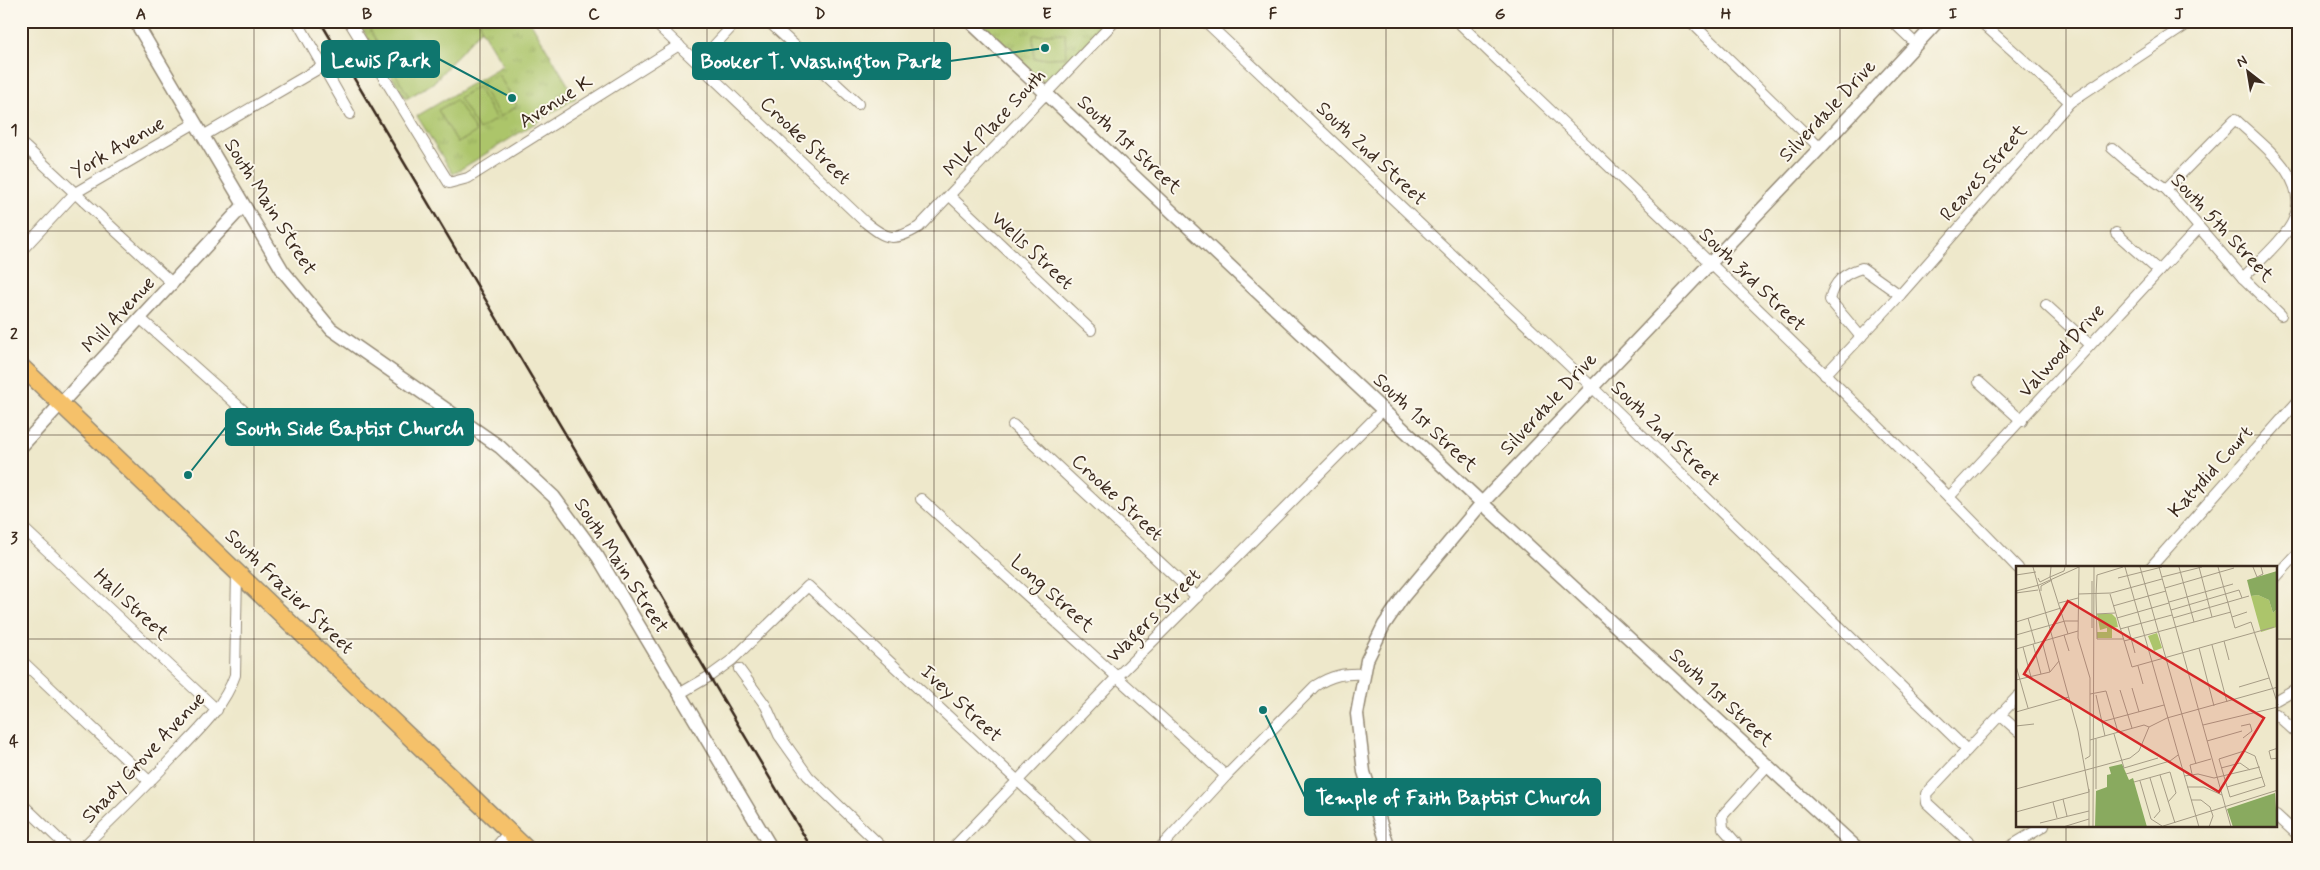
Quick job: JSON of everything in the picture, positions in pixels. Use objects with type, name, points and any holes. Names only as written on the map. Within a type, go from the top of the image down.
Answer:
[{"type":"main road","name":"South Frazier Street","points":[[21,366],[63,404],[527,849]]},
{"type":"street","name":"South Main Street","points":[[135,21],[283,271],[334,332],[500,448],[554,497],[598,557],[772,849]]},
{"type":"street","points":[[297,21],[350,114]]},
{"type":"street","name":"Avenue K","points":[[349,21],[449,183],[468,178],[679,45]]},
{"type":"street","name":"Crooke Street","points":[[653,21],[865,222],[881,235],[892,238]]},
{"type":"street","points":[[698,63],[737,21]]},
{"type":"street","points":[[768,21],[858,104]]},
{"type":"street","name":"South 1st Street","points":[[969,21],[1482,503],[1858,849]]},
{"type":"street","name":"MLK Place South","points":[[892,238],[904,236],[919,227],[1115,21]]},
{"type":"street","name":"South 2nd Street","points":[[1206,21],[1591,386],[1967,750]]},
{"type":"street","name":"South 3rd Street","points":[[1457,21],[1950,496],[2016,566]]},
{"type":"street","points":[[1690,21],[1820,148]]},
{"type":"street","points":[[1892,21],[1916,44]]},
{"type":"street","name":"Silverdale Drive","points":[[1389,849],[1364,772],[1357,714],[1367,660],[1384,625],[1403,597],[1482,503],[1591,386],[1820,148],[1938,21]]},
{"type":"street","points":[[1980,21],[2070,102]]},
{"type":"street","name":"Reaves Street","points":[[1825,375],[1900,295],[2070,102],[2192,21]]},
{"type":"street","points":[[202,136],[323,66]]},
{"type":"street","points":[[2166,189],[2235,119],[2290,172],[2296,196],[2294,219],[2287,230],[2243,278]]},
{"type":"street","name":"York Avenue","points":[[21,250],[75,193],[195,124]]},
{"type":"street","points":[[21,142],[173,284]]},
{"type":"street","name":"South 5th Street","points":[[2112,148],[2166,189],[2243,278],[2281,315]]},
{"type":"street","name":"Wells Street","points":[[950,196],[1091,330]]},
{"type":"street","name":"Mill Avenue","points":[[21,447],[63,404],[244,206]]},
{"type":"street","name":"Valwood Drive","points":[[1950,496],[2199,228]]},
{"type":"street","points":[[2116,233],[2159,271]]},
{"type":"street","points":[[1861,337],[1830,300],[1832,289],[1840,279],[1850,272],[1862,268],[1900,295]]},
{"type":"street","points":[[2046,306],[2090,345]]},
{"type":"street","points":[[141,319],[271,435]]},
{"type":"street","points":[[1979,382],[2022,420]]},
{"type":"street","name":"Katydid Court","points":[[2152,566],[2299,400]]},
{"type":"street","name":"Wagers Street","points":[[952,849],[1117,677],[1384,410]]},
{"type":"street","name":"Crooke Street","points":[[1013,425],[1197,597]]},
{"type":"street","name":"Long Street","points":[[921,499],[1226,776]]},
{"type":"street","name":"Hall Street","points":[[21,526],[217,710]]},
{"type":"street","points":[[2278,575],[2299,552]]},
{"type":"street","name":"Shady Grove Avenue","points":[[82,849],[150,782],[217,710],[231,686],[235,675],[237,572]]},
{"type":"street","name":"Ivey Street","points":[[679,694],[732,660],[808,586],[1091,849]]},
{"type":"street","points":[[21,660],[150,782]]},
{"type":"street","points":[[739,669],[766,706],[779,735],[808,776],[884,849]]},
{"type":"street","points":[[1159,849],[1226,776],[1315,686],[1329,677],[1343,673],[1364,674]]},
{"type":"street","points":[[2278,699],[2299,687]]},
{"type":"street","points":[[1977,849],[1927,803],[1926,799],[1928,792],[2016,698]]},
{"type":"street","points":[[2000,715],[2016,729]]},
{"type":"street","points":[[2278,716],[2299,735]]},
{"type":"street","points":[[1737,849],[1736,843],[1722,828],[1722,816],[1767,766]]},
{"type":"street","points":[[21,804],[69,849]]},
{"type":"street","points":[[2278,817],[2299,836]]},
{"type":"street","points":[[2006,849],[2041,828]]},
{"type":"street","points":[[494,849],[509,832]]},
{"type":"green space","points":[[357,21],[530,21],[576,98],[453,174],[417,116],[503,65],[481,29],[433,83],[406,99]]},
{"type":"green space","points":[[365,21],[480,21],[481,29],[433,83],[409,97]]},
{"type":"green space","points":[[979,21],[1108,21],[1057,75],[1046,83],[1039,79]]},
{"type":"green space","points":[[1065,33],[1066,57],[1034,59],[1033,35]]},
{"type":"green space","points":[[498,74],[517,106],[500,117],[480,85]]},
{"type":"green space","points":[[477,87],[496,119],[479,130],[459,98]]},
{"type":"green space","points":[[456,100],[476,132],[458,143],[438,110]]},
{"type":"railway","points":[[320,21],[812,849]]},
{"type":"place","name":"Booker T. Washington Park","points":[[1045,48]]},
{"type":"place","name":"Lewis Park","points":[[512,98]]},
{"type":"place","name":"South Side Baptist Church","points":[[188,475]]},
{"type":"place","name":"Temple of Faith Baptist Church","points":[[1263,710]]}]
